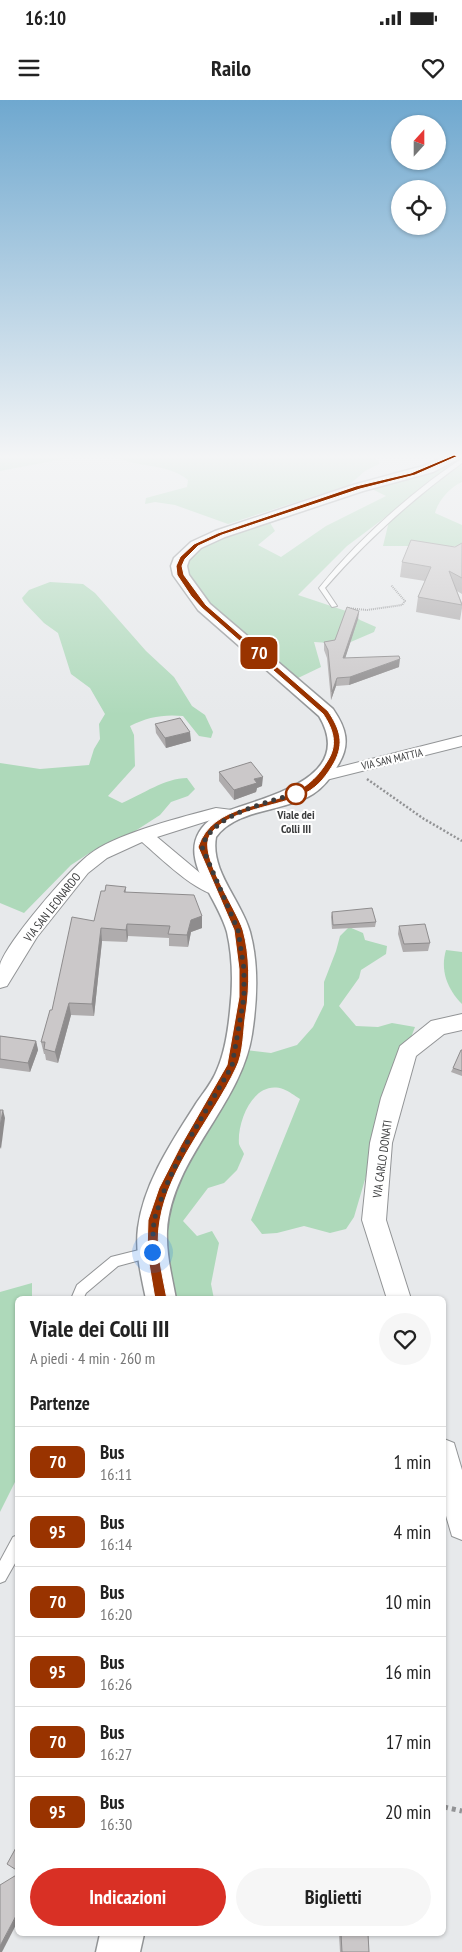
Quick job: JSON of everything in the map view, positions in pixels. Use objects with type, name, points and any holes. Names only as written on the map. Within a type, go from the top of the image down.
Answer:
[{"type":"street","points":[[160,1296],[152,1252],[154,1220],[165,1188],[184,1148],[232,1066],[244,997],[244,969],[238,930],[202,847],[206,834],[218,824],[234,815],[303,791],[322,776],[337,751],[336,729],[326,713],[193,595],[180,575],[179,566],[182,558],[202,542]]},
{"type":"street","name":"VIA SAN MATTIA","points":[[322,776],[462,741]]},
{"type":"street","name":"VIA SAN LEONARDO","points":[[0,981],[30,932],[82,869],[101,854],[144,835],[216,813],[234,815]]},
{"type":"street","points":[[144,835],[194,877],[221,891]]},
{"type":"street","name":"VIA CARLO DONATI","points":[[398,1296],[374,1220],[381,1143],[392,1098],[408,1052],[438,1027],[462,1022]]},
{"type":"street","points":[[446,1462],[462,1526]]},
{"type":"street","points":[[118,1952],[122,1936]]},
{"type":"lane","points":[[334,606],[322,588],[363,542]]},
{"type":"lane","points":[[78,1296],[81,1288],[115,1260],[152,1252]]},
{"type":"lane","points":[[0,1576],[15,1548]]},
{"type":"path","points":[[334,606],[367,610],[402,605],[405,601],[391,585]]},
{"type":"path","points":[[353,768],[394,799],[462,841]]},
{"type":"path","points":[[446,1807],[462,1811]]},
{"type":"green space","points":[[210,542],[261,542],[258,545],[281,557],[302,542],[352,542],[298,595],[352,613],[360,620],[376,627],[374,632],[346,644],[314,642],[321,667],[296,679],[200,598],[185,576],[186,560],[203,545]]},
{"type":"green space","points":[[384,542],[462,542],[462,546],[383,546]]},
{"type":"green space","points":[[50,582],[83,584],[95,593],[146,651],[174,677],[192,706],[205,715],[213,732],[211,738],[199,736],[183,716],[176,715],[149,718],[130,726],[134,735],[135,766],[108,796],[122,803],[162,784],[187,778],[195,789],[188,796],[171,802],[160,815],[129,835],[91,852],[71,865],[24,913],[0,903],[0,763],[40,769],[89,765],[94,749],[100,739],[99,724],[105,714],[90,688],[71,674],[58,633],[44,623],[22,598],[29,590]]},
{"type":"green space","points":[[349,927],[363,933],[365,940],[387,946],[386,954],[361,970],[359,978],[339,1006],[356,1026],[378,1027],[392,1023],[415,1027],[393,1084],[354,1217],[346,1229],[330,1233],[304,1226],[277,1233],[262,1234],[251,1220],[300,1099],[283,1089],[273,1088],[264,1090],[249,1104],[244,1114],[239,1144],[244,1154],[237,1170],[224,1183],[208,1188],[183,1221],[197,1236],[212,1231],[219,1243],[211,1284],[213,1296],[172,1296],[163,1254],[161,1231],[167,1206],[177,1183],[228,1097],[246,1050],[271,1053],[297,1045],[313,1027],[324,1005],[324,982],[340,936]]},
{"type":"green space","points":[[446,950],[462,952],[462,1004],[452,992],[446,979],[444,957]]},
{"type":"green space","points":[[32,1283],[32,1296],[15,1296],[15,1482],[0,1512],[0,1292]]},
{"type":"building","points":[[410,542],[426,542],[455,547],[462,543],[462,578],[449,571],[462,605],[418,597],[431,567],[402,562]]},
{"type":"building","points":[[347,607],[359,611],[343,658],[399,656],[400,659],[350,677],[337,678],[332,692],[328,650],[324,642],[335,640]]},
{"type":"building","points":[[180,718],[190,732],[165,738],[155,724]]},
{"type":"building","points":[[251,762],[263,777],[254,779],[257,783],[234,790],[219,772]]},
{"type":"building","points":[[106,885],[126,887],[124,892],[194,895],[202,916],[191,920],[187,935],[168,934],[170,926],[127,924],[126,930],[101,928],[92,1004],[69,1003],[55,1052],[44,1049],[45,1042],[41,1042],[50,1010],[52,1010],[72,917],[94,921],[101,891],[105,891]]},
{"type":"building","points":[[372,908],[376,922],[333,925],[332,912]]},
{"type":"building","points":[[425,924],[430,943],[404,944],[399,926]]},
{"type":"building","points":[[0,1036],[36,1041],[28,1063],[0,1059]]},
{"type":"building","points":[[462,1050],[462,1071],[453,1068]]},
{"type":"building","points":[[0,1110],[3,1110],[0,1126]]},
{"type":"building","points":[[15,1849],[15,1869],[7,1864]]},
{"type":"building","points":[[15,1876],[15,1918],[0,1946],[0,1885]]},
{"type":"building","points":[[341,1936],[368,1936],[369,1952],[342,1952]]},
{"type":"bus line","name":"70","points":[[160,1296],[152,1252],[154,1220],[165,1188],[184,1148],[232,1066],[244,997],[244,969],[238,930],[206,860],[202,847],[206,834],[218,824],[234,815],[303,791],[322,776],[337,751],[336,729],[326,713],[300,688],[204,607],[193,595],[180,575],[179,566],[182,558],[188,551],[201,542]]},
{"type":"place","name":"Viale dei Colli III","points":[[296,794]]},
{"type":"route","points":[[152,1252],[154,1220],[165,1188],[184,1148],[232,1066],[240,1028],[244,997],[244,969],[238,930],[206,860],[202,847],[206,834],[218,824],[234,815],[303,791],[296,794]]}]
